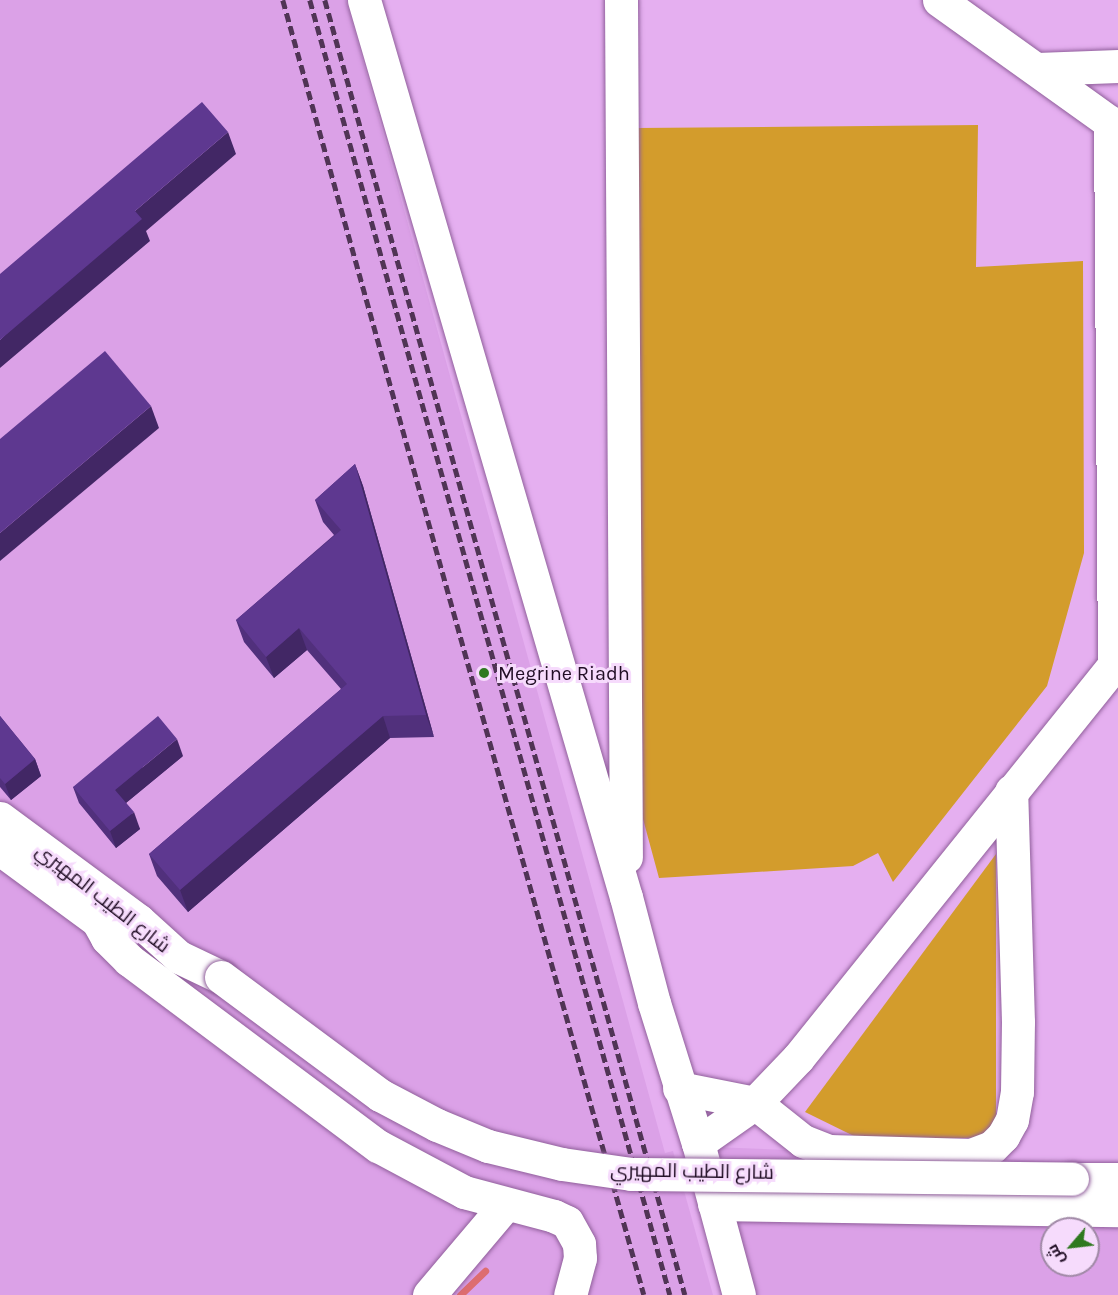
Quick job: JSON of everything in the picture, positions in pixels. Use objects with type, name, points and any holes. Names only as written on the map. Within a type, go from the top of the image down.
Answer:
[{"type":"street","points":[[364,0],[626,897],[679,1088],[698,1143],[739,1295]]},
{"type":"street","points":[[621,0],[626,897]]},
{"type":"street","points":[[698,1143],[754,1103],[798,1058],[1116,663],[1114,125],[939,0]]},
{"type":"street","points":[[1037,69],[1118,66]]},
{"type":"street","points":[[679,1088],[754,1103],[803,1141],[829,1151],[971,1155],[988,1150],[1003,1136],[1012,1120],[1017,1057],[1011,791]]},
{"type":"street","name":"شارع الطيب المهيري","points":[[0,818],[138,920],[179,957],[222,976],[380,1095],[436,1125],[488,1146],[562,1164],[631,1174],[1118,1179]]},
{"type":"street","name":"شارع الطيب المهيري","points":[[0,849],[156,960],[179,957]]},
{"type":"street","points":[[96,918],[107,938],[129,960],[378,1146],[464,1192],[554,1216],[567,1222],[575,1232],[580,1258],[570,1295]]},
{"type":"street","points":[[429,1295],[506,1204]]},
{"type":"street","points":[[714,1204],[1118,1210]]},
{"type":"shaded area","points":[[0,0],[346,0],[665,1153],[673,1151],[713,1295],[0,1295]]},
{"type":"shaded area","points":[[978,125],[976,267],[1083,261],[1084,553],[1047,686],[893,882],[878,853],[853,866],[659,878],[643,819],[637,128]]},
{"type":"shaded area","points":[[996,854],[996,1137],[864,1141],[805,1112]]},
{"type":"shaded area","points":[[714,1147],[1118,1164],[1118,1295],[756,1295]]},
{"type":"building","points":[[202,102],[228,132],[135,211],[142,219],[0,340],[0,274]]},
{"type":"building","points":[[105,351],[151,406],[0,533],[0,439]]},
{"type":"building","points":[[355,464],[426,715],[383,716],[180,890],[149,854],[347,684],[299,628],[266,657],[236,620],[341,530],[315,500]]},
{"type":"building","points":[[0,716],[35,759],[5,784],[0,778]]},
{"type":"building","points":[[158,716],[177,739],[115,790],[134,812],[110,831],[73,787]]},
{"type":"waterway","points":[[460,1295],[485,1271]]},
{"type":"railway","points":[[283,0],[644,1295]]},
{"type":"railway","points":[[310,0],[670,1295]]},
{"type":"railway","points":[[325,0],[685,1295]]},
{"type":"place","name":"Megrine Riadh","points":[[484,673]]}]
